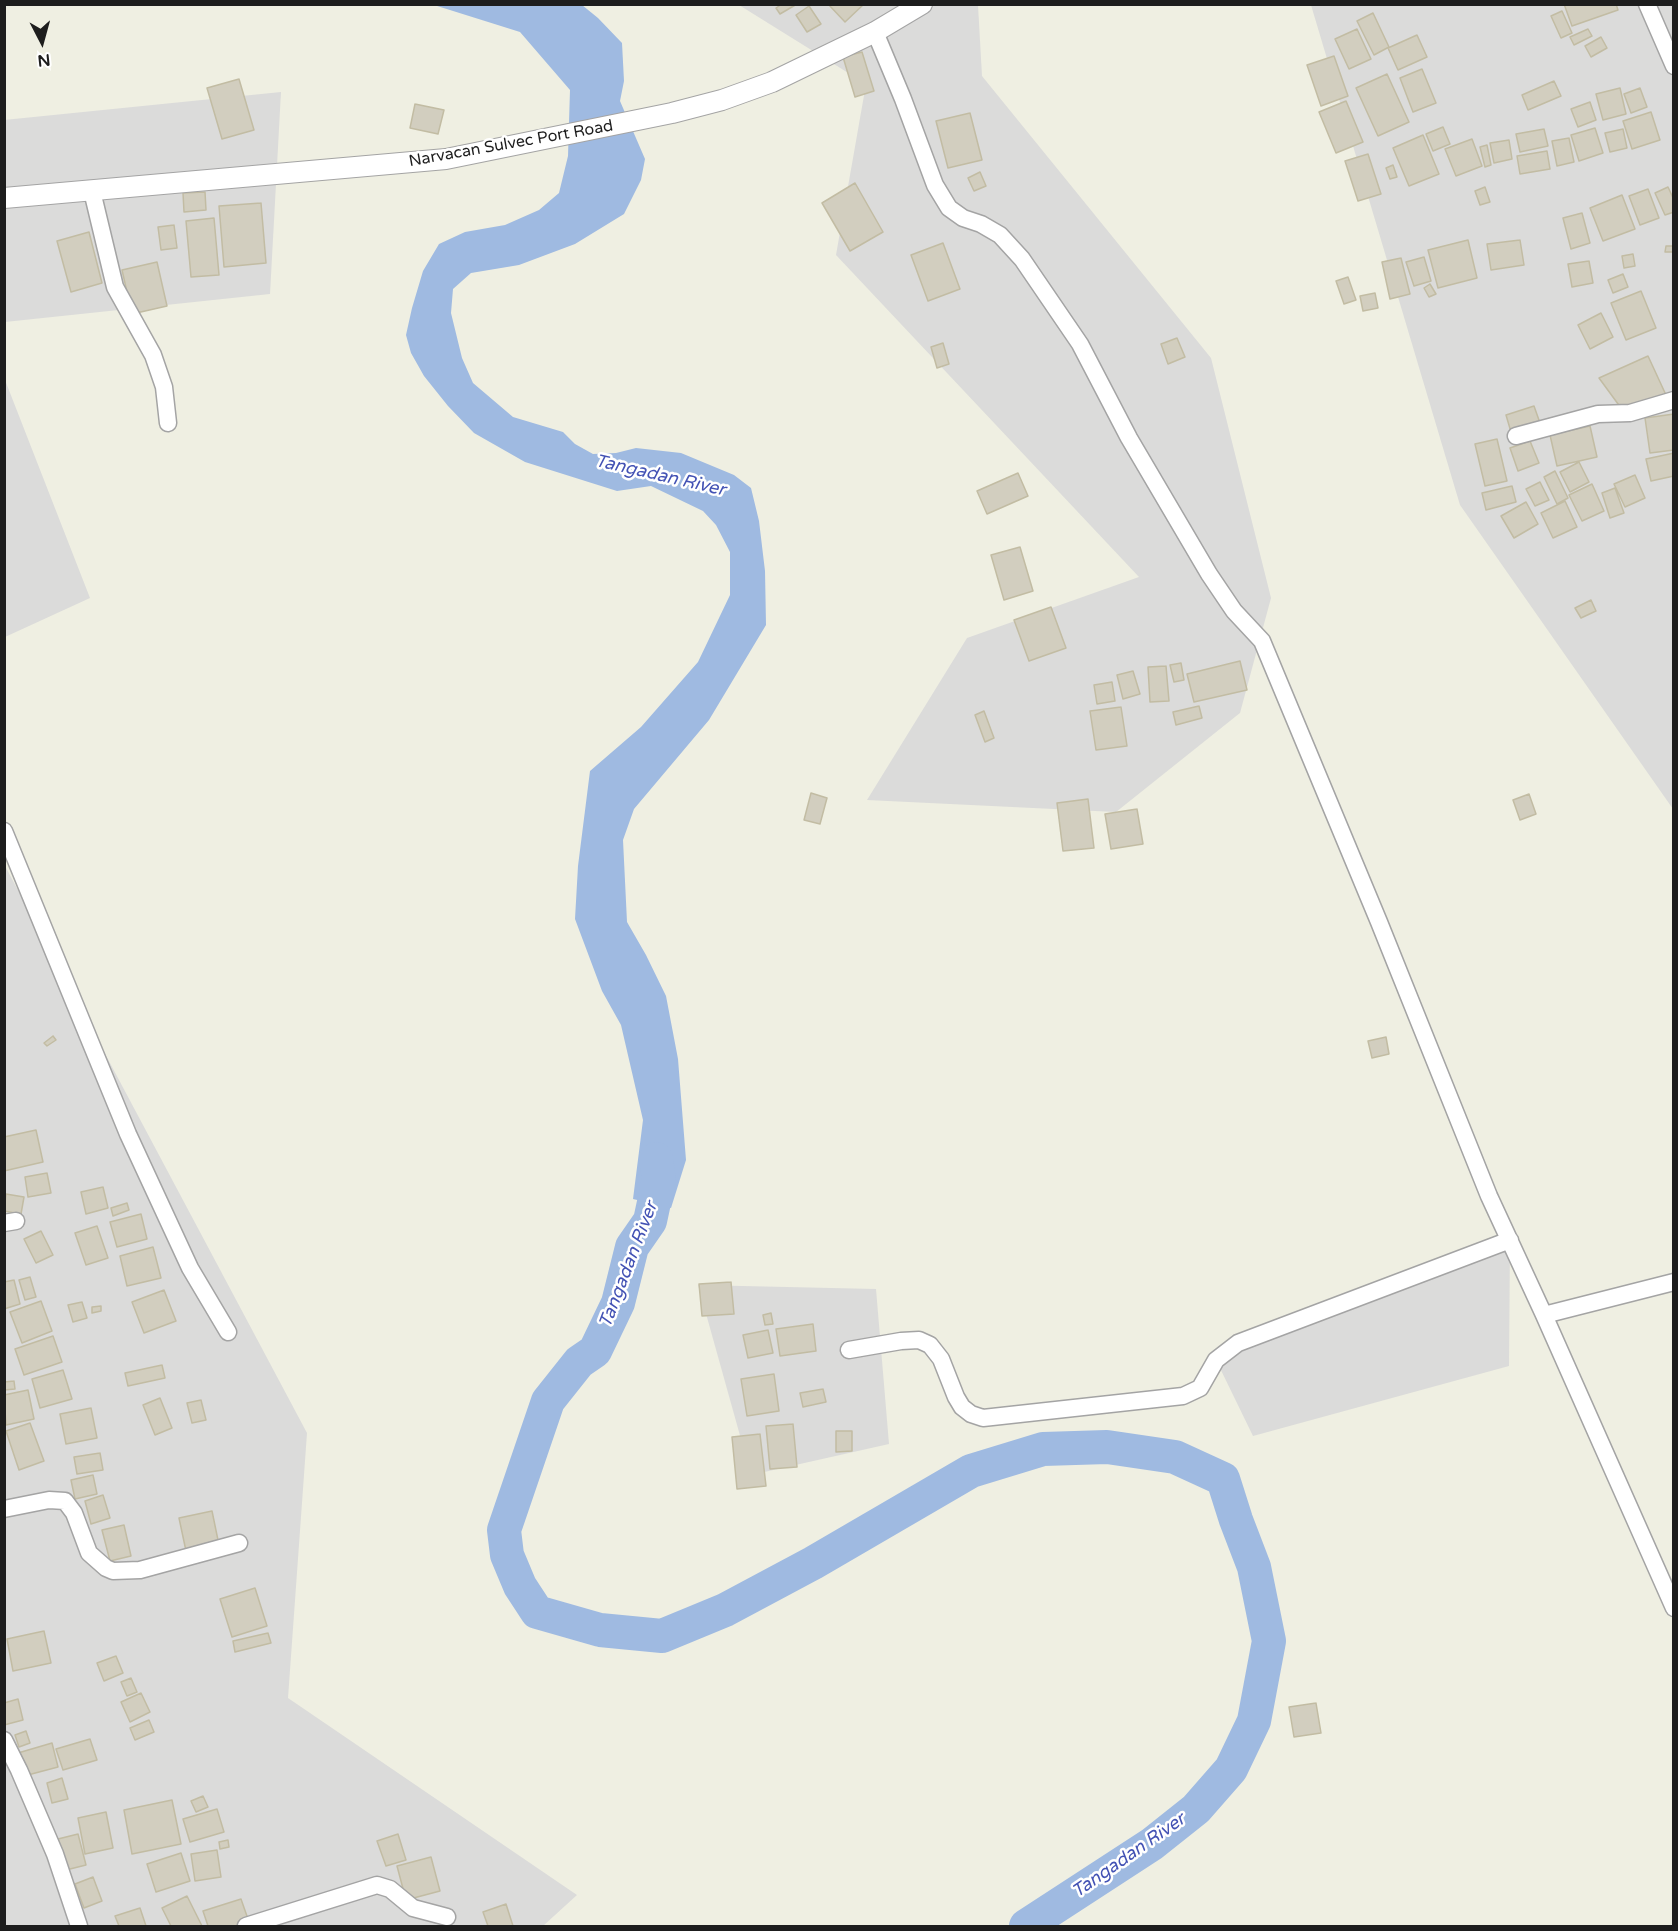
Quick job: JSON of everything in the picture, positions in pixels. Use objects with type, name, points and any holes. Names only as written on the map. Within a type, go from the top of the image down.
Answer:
[{"type":"street","name":"Narvacan Sulvec Port Road","points":[[4,198],[446,159],[634,121],[723,100],[772,82],[875,32],[922,4]]},
{"type":"street","points":[[1647,4],[1674,66]]},
{"type":"street","points":[[875,32],[935,185],[949,208],[963,218],[1000,235],[1022,259],[1080,344],[1129,438],[1209,574],[1234,611],[1262,641],[1379,922],[1489,1196],[1674,1608]]},
{"type":"street","points":[[92,191],[116,287],[153,355],[164,387],[168,423]]},
{"type":"street","points":[[1516,436],[1598,414],[1630,413],[1674,400]]},
{"type":"street","points":[[4,831],[128,1134],[190,1268],[228,1332]]},
{"type":"street","points":[[849,1350],[901,1341],[919,1341],[930,1345],[941,1359],[962,1407],[971,1414],[983,1418],[1183,1396],[1200,1388],[1215,1360],[1238,1343],[1510,1240]]},
{"type":"street","points":[[1544,1315],[1674,1282]]},
{"type":"street","points":[[4,1509],[49,1500],[65,1501],[74,1513],[89,1552],[106,1568],[113,1571],[140,1570],[239,1543]]},
{"type":"street","points":[[4,1740],[20,1770],[55,1854],[79,1926]]},
{"type":"street","points":[[246,1926],[377,1885],[390,1890],[413,1908],[447,1917]]},
{"type":"shaded area","points":[[739,5],[978,5],[982,76],[1211,358],[1271,598],[1240,713],[1116,812],[867,800],[967,638],[1139,577],[836,255],[866,84]]},
{"type":"shaded area","points":[[1311,5],[1673,5],[1673,809],[1460,505]]},
{"type":"shaded area","points":[[281,92],[270,294],[5,322],[4,120]]},
{"type":"shaded area","points":[[5,380],[90,598],[4,637]]},
{"type":"shaded area","points":[[4,864],[307,1433],[288,1698],[577,1895],[543,1926],[5,1926]]},
{"type":"shaded area","points":[[1510,1240],[1509,1366],[1253,1436],[1216,1360]]},
{"type":"shaded area","points":[[698,1285],[876,1289],[889,1444],[751,1475]]},
{"type":"water","points":[[434,5],[582,5],[622,43],[624,81],[620,101],[645,159],[641,180],[624,214],[575,244],[519,265],[471,273],[453,289],[451,313],[462,358],[473,383],[513,417],[563,432],[575,444],[593,454],[616,453],[636,448],[681,453],[734,475],[751,488],[759,521],[765,571],[766,625],[709,720],[634,809],[623,840],[627,922],[666,996],[678,1059],[686,1160],[671,1208],[633,1199],[643,1120],[621,1025],[602,991],[575,919],[578,866],[590,771],[641,727],[698,662],[730,595],[730,552],[716,525],[703,511],[651,486],[617,491],[525,462],[474,433],[424,376],[411,353],[406,335],[412,308],[423,271],[439,244],[465,232],[505,225],[539,210],[559,193],[568,156],[570,90],[520,32]]},
{"type":"building","points":[[782,4],[797,4],[780,14],[776,8]]},
{"type":"building","points":[[828,4],[864,4],[845,22]]},
{"type":"building","points":[[1564,4],[1616,4],[1618,10],[1572,26]]},
{"type":"building","points":[[809,6],[821,24],[807,32],[796,15]]},
{"type":"building","points":[[1562,11],[1572,33],[1561,38],[1551,16]]},
{"type":"building","points":[[1373,13],[1389,47],[1374,55],[1357,21]]},
{"type":"building","points":[[1357,29],[1371,59],[1349,69],[1335,39]]},
{"type":"building","points":[[1588,29],[1592,36],[1574,45],[1570,37]]},
{"type":"building","points":[[1417,35],[1427,57],[1398,70],[1388,48]]},
{"type":"building","points":[[1601,37],[1607,48],[1591,57],[1585,46]]},
{"type":"building","points":[[862,52],[874,91],[855,97],[843,57]]},
{"type":"building","points":[[1334,56],[1348,96],[1321,106],[1307,65]]},
{"type":"building","points":[[1422,69],[1436,103],[1413,112],[1400,78]]},
{"type":"building","points":[[1387,74],[1409,122],[1378,136],[1356,88]]},
{"type":"building","points":[[239,79],[254,130],[222,139],[207,88]]},
{"type":"building","points":[[1554,81],[1561,96],[1528,110],[1522,95]]},
{"type":"building","points":[[1620,88],[1626,114],[1603,120],[1596,94]]},
{"type":"building","points":[[1640,88],[1647,107],[1631,113],[1624,94]]},
{"type":"building","points":[[1346,101],[1363,142],[1336,153],[1319,112]]},
{"type":"building","points":[[1590,102],[1596,120],[1578,127],[1571,109]]},
{"type":"building","points":[[415,104],[444,110],[438,134],[410,128]]},
{"type":"building","points":[[1651,112],[1660,140],[1632,149],[1623,121]]},
{"type":"building","points":[[970,113],[982,160],[948,168],[936,121]]},
{"type":"building","points":[[1443,127],[1450,144],[1433,151],[1426,134]]},
{"type":"building","points":[[1595,128],[1603,153],[1579,161],[1571,135]]},
{"type":"building","points":[[1544,129],[1548,146],[1520,152],[1516,134]]},
{"type":"building","points":[[1623,129],[1627,148],[1610,152],[1605,133]]},
{"type":"building","points":[[1423,135],[1439,174],[1409,186],[1393,148]]},
{"type":"building","points":[[1569,138],[1574,162],[1557,166],[1552,141]]},
{"type":"building","points":[[1472,139],[1482,166],[1456,176],[1445,149]]},
{"type":"building","points":[[1509,140],[1512,159],[1494,163],[1490,143]]},
{"type":"building","points":[[1487,145],[1491,165],[1485,167],[1480,147]]},
{"type":"building","points":[[1547,151],[1550,169],[1520,174],[1517,156]]},
{"type":"building","points":[[1368,154],[1381,194],[1358,201],[1345,161]]},
{"type":"building","points":[[1393,165],[1397,177],[1390,179],[1386,168]]},
{"type":"building","points":[[980,172],[986,186],[974,191],[968,178]]},
{"type":"building","points":[[855,183],[883,232],[850,251],[822,203]]},
{"type":"building","points":[[1485,187],[1490,202],[1480,205],[1475,191]]},
{"type":"building","points":[[1668,187],[1674,200],[1674,212],[1665,215],[1655,193]]},
{"type":"building","points":[[1648,189],[1659,218],[1640,225],[1629,196]]},
{"type":"building","points":[[205,192],[206,210],[184,212],[183,193]]},
{"type":"building","points":[[1622,195],[1635,229],[1603,241],[1590,208]]},
{"type":"building","points":[[261,203],[266,263],[224,267],[219,206]]},
{"type":"building","points":[[1582,213],[1590,243],[1571,249],[1563,218]]},
{"type":"building","points":[[214,218],[219,275],[191,277],[186,221]]},
{"type":"building","points":[[174,225],[177,248],[161,250],[158,227]]},
{"type":"building","points":[[89,232],[102,283],[71,292],[57,241]]},
{"type":"building","points":[[1468,240],[1477,278],[1438,288],[1428,250]]},
{"type":"building","points":[[1520,240],[1524,265],[1491,270],[1487,244]]},
{"type":"building","points":[[943,243],[960,289],[928,301],[911,255]]},
{"type":"building","points":[[1666,246],[1674,246],[1674,252],[1665,252]]},
{"type":"building","points":[[1633,254],[1635,266],[1624,268],[1622,256]]},
{"type":"building","points":[[1424,257],[1431,281],[1414,286],[1406,262]]},
{"type":"building","points":[[1401,258],[1410,294],[1390,299],[1382,262]]},
{"type":"building","points":[[1589,261],[1593,283],[1572,287],[1568,264]]},
{"type":"building","points":[[157,262],[167,306],[132,314],[122,270]]},
{"type":"building","points":[[1623,274],[1628,287],[1613,293],[1608,280]]},
{"type":"building","points":[[1348,277],[1356,300],[1344,304],[1336,281]]},
{"type":"building","points":[[1430,284],[1436,294],[1429,297],[1424,288]]},
{"type":"building","points":[[1641,291],[1656,328],[1626,340],[1611,303]]},
{"type":"building","points":[[1375,293],[1378,308],[1363,311],[1360,296]]},
{"type":"building","points":[[1601,313],[1613,337],[1590,349],[1578,325]]},
{"type":"building","points":[[1177,338],[1185,357],[1168,364],[1161,344]]},
{"type":"building","points":[[943,343],[949,364],[937,368],[931,347]]},
{"type":"building","points":[[1648,356],[1666,395],[1621,408],[1599,378]]},
{"type":"building","points":[[1534,406],[1540,423],[1511,432],[1506,415]]},
{"type":"building","points":[[1674,414],[1674,450],[1650,453],[1645,418]]},
{"type":"building","points":[[1590,426],[1597,457],[1557,466],[1550,435]]},
{"type":"building","points":[[1497,439],[1507,481],[1485,486],[1475,444]]},
{"type":"building","points":[[1530,441],[1539,463],[1518,471],[1510,448]]},
{"type":"building","points":[[1674,453],[1674,476],[1651,481],[1646,459]]},
{"type":"building","points":[[1579,462],[1589,482],[1570,492],[1560,472]]},
{"type":"building","points":[[1555,471],[1568,498],[1557,504],[1544,477]]},
{"type":"building","points":[[1018,473],[1028,496],[987,514],[977,491]]},
{"type":"building","points":[[1635,475],[1645,498],[1625,507],[1614,484]]},
{"type":"building","points":[[1540,482],[1549,500],[1535,506],[1526,489]]},
{"type":"building","points":[[1592,484],[1604,511],[1582,521],[1569,495]]},
{"type":"building","points":[[1512,486],[1516,502],[1486,510],[1482,493]]},
{"type":"building","points":[[1615,488],[1624,513],[1610,518],[1602,493]]},
{"type":"building","points":[[1565,501],[1577,527],[1553,538],[1541,513]]},
{"type":"building","points":[[1526,502],[1538,524],[1514,538],[1501,516]]},
{"type":"building","points":[[1020,547],[1033,591],[1004,600],[991,555]]},
{"type":"building","points":[[1591,600],[1596,611],[1581,618],[1575,608]]},
{"type":"building","points":[[1051,607],[1066,648],[1029,661],[1014,620]]},
{"type":"building","points":[[1240,661],[1247,690],[1194,702],[1187,674]]},
{"type":"building","points":[[1181,663],[1184,680],[1174,682],[1170,665]]},
{"type":"building","points":[[1166,666],[1169,701],[1150,702],[1148,667]]},
{"type":"building","points":[[1133,671],[1140,694],[1123,699],[1117,675]]},
{"type":"building","points":[[1112,682],[1115,701],[1097,704],[1094,685]]},
{"type":"building","points":[[1199,706],[1202,718],[1176,725],[1173,712]]},
{"type":"building","points":[[1121,707],[1127,746],[1096,750],[1090,711]]},
{"type":"building","points":[[984,711],[994,738],[985,742],[975,715]]},
{"type":"building","points":[[811,793],[827,798],[820,824],[804,820]]},
{"type":"building","points":[[1529,794],[1536,814],[1520,820],[1513,800]]},
{"type":"building","points":[[1088,799],[1094,848],[1063,851],[1057,803]]},
{"type":"building","points":[[1137,809],[1143,844],[1111,849],[1105,814]]},
{"type":"building","points":[[53,1036],[56,1040],[47,1046],[44,1043]]},
{"type":"building","points":[[1386,1037],[1389,1054],[1372,1058],[1368,1041]]},
{"type":"building","points":[[36,1130],[43,1162],[4,1171],[4,1137]]},
{"type":"building","points":[[47,1173],[51,1193],[28,1197],[25,1177]]},
{"type":"building","points":[[103,1187],[108,1208],[86,1214],[81,1192]]},
{"type":"building","points":[[6,1194],[24,1197],[21,1214],[4,1211]]},
{"type":"building","points":[[127,1203],[129,1210],[113,1216],[111,1208]]},
{"type":"building","points":[[141,1214],[147,1239],[117,1247],[110,1222]]},
{"type":"building","points":[[97,1226],[108,1258],[86,1265],[75,1233]]},
{"type":"building","points":[[41,1231],[53,1255],[36,1263],[24,1239]]},
{"type":"building","points":[[153,1247],[161,1278],[127,1286],[120,1256]]},
{"type":"building","points":[[30,1277],[36,1297],[25,1300],[19,1280]]},
{"type":"building","points":[[14,1280],[20,1304],[4,1309],[4,1282]]},
{"type":"building","points":[[731,1282],[734,1314],[702,1316],[699,1284]]},
{"type":"building","points":[[164,1290],[176,1321],[144,1333],[132,1302]]},
{"type":"building","points":[[41,1301],[52,1331],[22,1343],[10,1312]]},
{"type":"building","points":[[82,1302],[87,1318],[73,1322],[68,1305]]},
{"type":"building","points":[[101,1306],[101,1311],[92,1313],[92,1307]]},
{"type":"building","points":[[771,1313],[773,1324],[765,1325],[763,1315]]},
{"type":"building","points":[[813,1324],[816,1351],[780,1356],[776,1329]]},
{"type":"building","points":[[768,1330],[773,1353],[748,1358],[743,1335]]},
{"type":"building","points":[[53,1336],[62,1362],[24,1375],[15,1349]]},
{"type":"building","points":[[162,1365],[165,1378],[128,1386],[125,1373]]},
{"type":"building","points":[[63,1370],[72,1399],[40,1408],[32,1379]]},
{"type":"building","points":[[774,1374],[779,1411],[747,1416],[741,1379]]},
{"type":"building","points":[[14,1381],[15,1389],[4,1390],[4,1382]]},
{"type":"building","points":[[823,1389],[826,1402],[803,1407],[800,1393]]},
{"type":"building","points":[[28,1390],[34,1419],[6,1425],[4,1395]]},
{"type":"building","points":[[160,1398],[172,1428],[155,1435],[143,1405]]},
{"type":"building","points":[[201,1400],[206,1420],[192,1423],[187,1403]]},
{"type":"building","points":[[91,1408],[97,1438],[66,1444],[60,1414]]},
{"type":"building","points":[[30,1423],[44,1461],[19,1470],[6,1431]]},
{"type":"building","points":[[793,1424],[797,1467],[770,1469],[766,1426]]},
{"type":"building","points":[[836,1431],[852,1431],[852,1451],[836,1452]]},
{"type":"building","points":[[760,1434],[766,1486],[737,1489],[732,1437]]},
{"type":"building","points":[[100,1453],[103,1470],[77,1474],[74,1457]]},
{"type":"building","points":[[93,1475],[97,1494],[75,1499],[71,1480]]},
{"type":"building","points":[[103,1495],[110,1518],[91,1524],[85,1501]]},
{"type":"building","points":[[212,1511],[219,1545],[186,1551],[179,1518]]},
{"type":"building","points":[[124,1525],[131,1556],[110,1561],[102,1530]]},
{"type":"building","points":[[255,1588],[267,1626],[232,1637],[220,1599]]},
{"type":"building","points":[[44,1631],[51,1663],[13,1671],[7,1639]]},
{"type":"building","points":[[268,1633],[271,1643],[235,1652],[233,1641]]},
{"type":"building","points":[[116,1656],[123,1673],[104,1681],[97,1663]]},
{"type":"building","points":[[131,1678],[137,1692],[127,1696],[121,1682]]},
{"type":"building","points":[[141,1693],[150,1712],[130,1722],[121,1702]]},
{"type":"building","points":[[18,1699],[23,1720],[4,1725],[4,1703]]},
{"type":"building","points":[[1316,1703],[1321,1733],[1294,1737],[1289,1707]]},
{"type":"building","points":[[149,1720],[154,1732],[135,1740],[130,1728]]},
{"type":"building","points":[[26,1731],[30,1743],[19,1747],[15,1735]]},
{"type":"building","points":[[90,1739],[97,1760],[63,1770],[56,1749]]},
{"type":"building","points":[[52,1743],[58,1767],[24,1776],[18,1753]]},
{"type":"building","points":[[62,1778],[68,1799],[52,1803],[47,1783]]},
{"type":"building","points":[[203,1796],[208,1807],[196,1812],[191,1801]]},
{"type":"building","points":[[172,1800],[181,1844],[132,1854],[124,1810]]},
{"type":"building","points":[[217,1809],[224,1832],[190,1842],[183,1819]]},
{"type":"building","points":[[106,1812],[113,1848],[85,1854],[78,1818]]},
{"type":"building","points":[[78,1834],[86,1865],[66,1870],[58,1839]]},
{"type":"building","points":[[398,1834],[406,1860],[386,1866],[377,1841]]},
{"type":"building","points":[[228,1840],[229,1847],[220,1849],[219,1842]]},
{"type":"building","points":[[217,1850],[221,1877],[195,1881],[191,1854]]},
{"type":"building","points":[[181,1853],[190,1881],[156,1892],[147,1864]]},
{"type":"building","points":[[431,1857],[440,1891],[406,1900],[397,1866]]},
{"type":"building","points":[[93,1877],[102,1901],[84,1908],[75,1884]]},
{"type":"building","points":[[187,1896],[202,1926],[171,1926],[162,1908]]},
{"type":"building","points":[[241,1899],[249,1922],[236,1926],[208,1926],[203,1911]]},
{"type":"building","points":[[506,1904],[513,1926],[488,1926],[483,1912]]},
{"type":"building","points":[[140,1908],[146,1926],[119,1926],[115,1916]]},
{"type":"waterway","name":"Tangadan River","points":[[656,1159],[659,1179],[650,1221],[632,1247],[618,1303],[595,1351],[579,1362],[548,1401],[504,1530],[507,1555],[520,1586],[537,1612],[600,1630],[662,1636],[725,1610],[813,1563],[971,1471],[1043,1449],[1107,1447],[1175,1457],[1223,1479],[1254,1567],[1269,1641],[1254,1721],[1231,1769],[1196,1809],[1152,1844],[1026,1926]]}]
